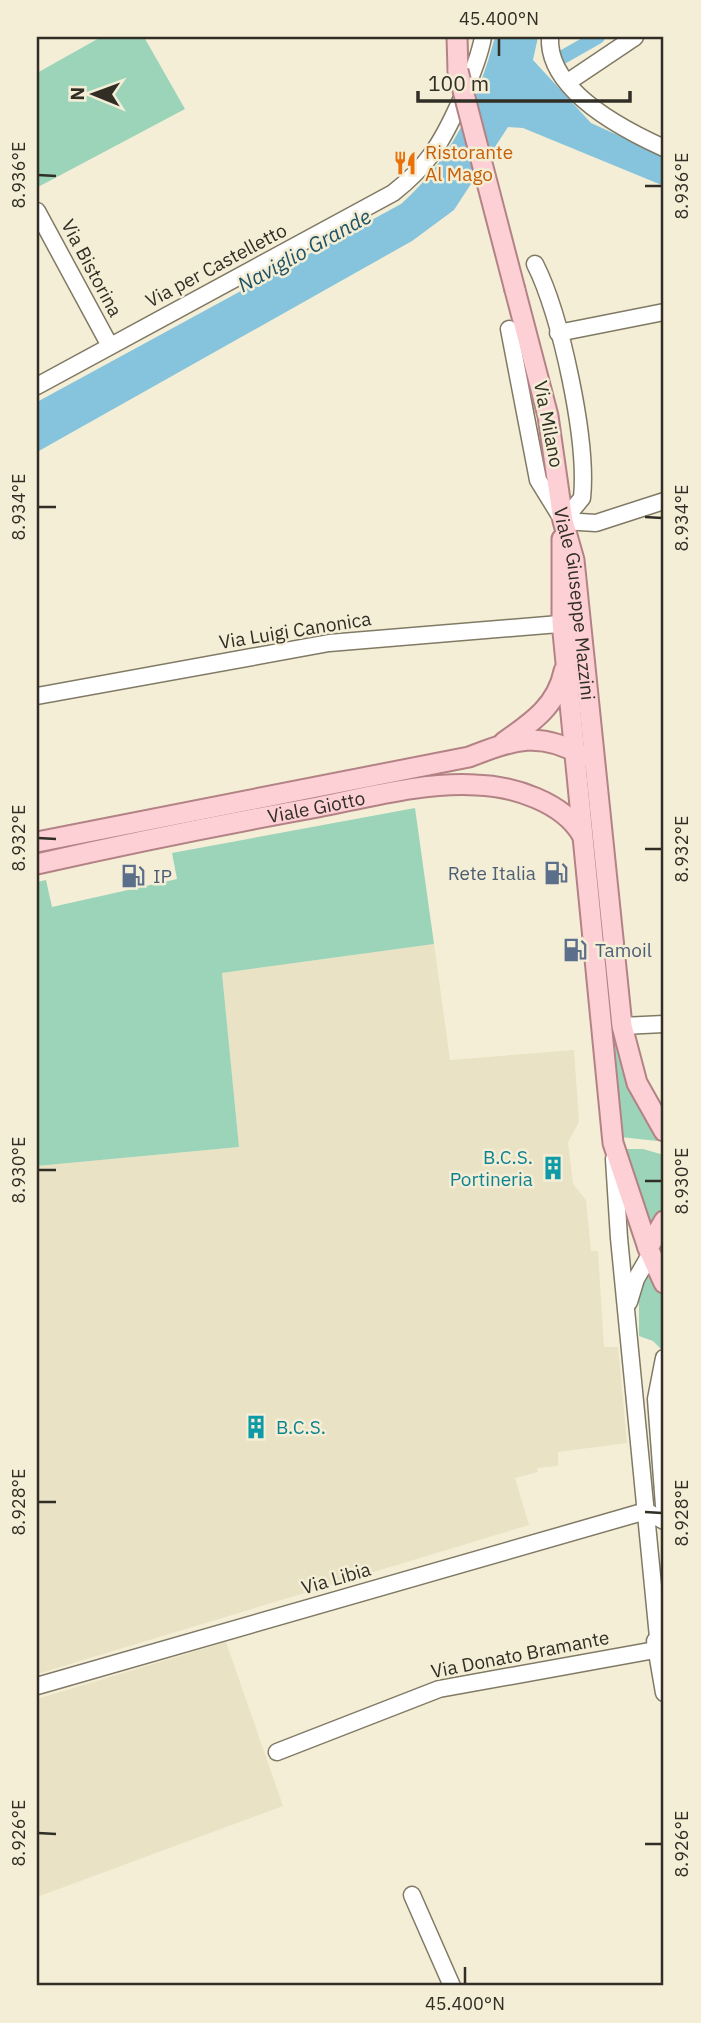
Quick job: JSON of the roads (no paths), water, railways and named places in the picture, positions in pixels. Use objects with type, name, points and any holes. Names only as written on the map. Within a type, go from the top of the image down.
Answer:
[{"type":"main road","points":[[457,37],[458,71],[548,416],[563,521]]},
{"type":"main road","name":"Viale Giuseppe Mazzini","points":[[563,521],[562,622],[613,1143],[664,1283]]},
{"type":"main road","name":"Viale Giuseppe Mazzini","points":[[563,521],[574,560],[583,633],[622,1026],[637,1083],[664,1131]]},
{"type":"main road","name":"Viale Giotto","points":[[500,745],[535,720],[551,704],[561,685],[566,660]]},
{"type":"main road","name":"Viale Giotto","points":[[37,842],[456,760],[500,745],[555,741],[575,751]]},
{"type":"main road","points":[[575,751],[595,770]]},
{"type":"main road","name":"Viale Giotto","points":[[37,864],[157,836],[450,785],[500,787],[536,800],[558,809],[573,821],[583,838]]},
{"type":"main road","name":"Viale Giuseppe Mazzini","points":[[650,1250],[664,1221]]},
{"type":"street","name":"Via per Castelletto","points":[[37,386],[393,194],[413,177],[433,153],[470,76],[483,37]]},
{"type":"street","points":[[550,37],[553,64],[598,113],[664,148]]},
{"type":"street","points":[[568,82],[635,37]]},
{"type":"street","name":"Via Bistorina","points":[[37,211],[110,346]]},
{"type":"street","points":[[535,264],[558,333],[579,423],[583,490],[580,505],[563,521]]},
{"type":"street","points":[[558,333],[664,312]]},
{"type":"street","name":"Via Milano","points":[[509,329],[538,480],[563,521]]},
{"type":"street","points":[[563,521],[596,523],[664,501]]},
{"type":"street","points":[[562,622],[569,622],[583,633]]},
{"type":"street","name":"Via Luigi Canonica","points":[[37,696],[329,643],[562,622]]},
{"type":"street","points":[[622,1026],[664,1024]]},
{"type":"street","name":"Viale Giuseppe Mazzini","points":[[613,1143],[664,1693]]},
{"type":"street","name":"Viale Giuseppe Mazzini","points":[[627,1311],[636,1279],[650,1250]]},
{"type":"street","points":[[664,1358],[656,1399],[664,1507]]},
{"type":"street","points":[[646,1511],[664,1521]]},
{"type":"street","name":"Via Libia","points":[[37,1686],[646,1511]]},
{"type":"street","name":"Via Donato Bramante","points":[[277,1752],[439,1689],[660,1646]]},
{"type":"street","points":[[412,1895],[452,1986]]},
{"type":"water","points":[[495,37],[538,37],[533,60],[591,123],[664,156],[664,186],[523,128],[508,127],[454,210],[412,241],[37,452],[37,402],[401,204],[435,168],[461,128],[480,84]]},
{"type":"waterway","points":[[561,58],[598,37]]},
{"type":"place","name":"Ristorante Al Mago","points":[[405,163]]},
{"type":"place","name":"Rete Italia","points":[[556,873]]},
{"type":"place","name":"IP","points":[[133,876]]},
{"type":"place","name":"Tamoil","points":[[575,950]]},
{"type":"place","name":"B.C.S. Portineria","points":[[553,1168]]},
{"type":"place","name":"B.C.S.","points":[[256,1427]]},
{"type":"water label","name":"Naviglio Grande","points":[[304,250]]}]
